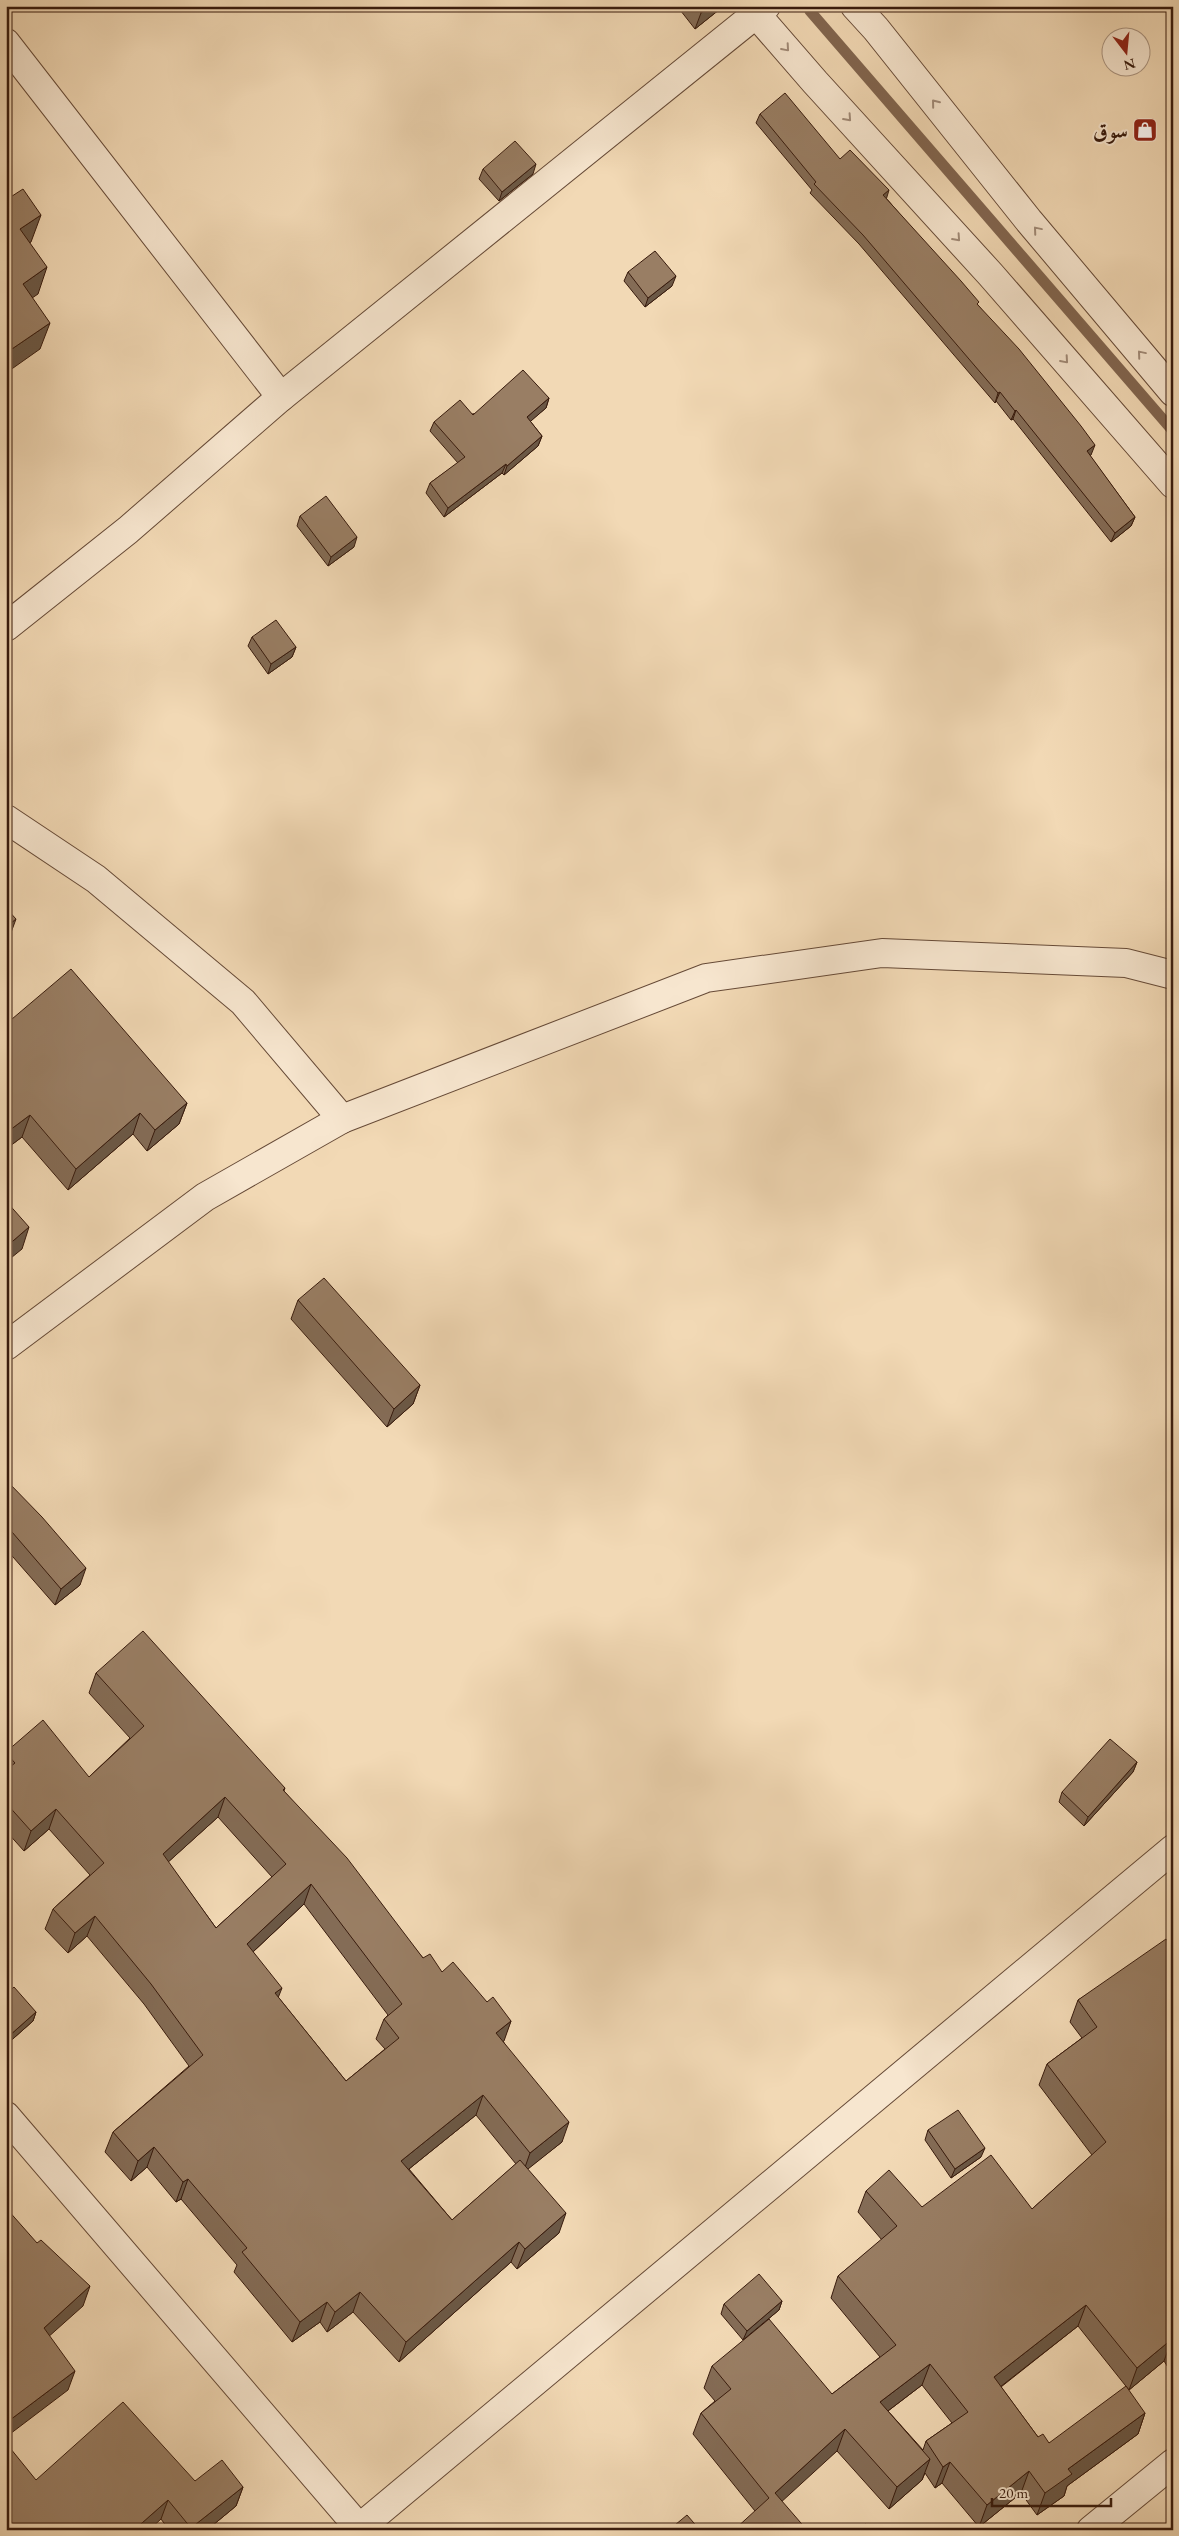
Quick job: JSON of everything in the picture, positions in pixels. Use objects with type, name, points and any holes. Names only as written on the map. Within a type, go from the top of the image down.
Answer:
[{"type":"street","points":[[855,6],[876,29],[1029,221],[1173,392]]},
{"type":"street","points":[[6,627],[128,530],[281,397],[757,9],[815,82],[991,275],[1173,484]]},
{"type":"street","points":[[6,44],[281,397]]},
{"type":"street","points":[[6,819],[96,879],[244,1002],[342,1119]]},
{"type":"street","points":[[6,1346],[205,1197],[342,1119],[706,978],[882,953],[1126,962],[1173,974]]},
{"type":"street","points":[[6,2116],[359,2529],[1173,1849]]},
{"type":"street","points":[[1091,2530],[1173,2463]]},
{"type":"building","points":[[696,6],[709,6],[701,13]]},
{"type":"building","points":[[785,93],[840,159],[850,150],[889,190],[883,195],[979,302],[977,304],[1019,349],[1081,426],[1095,445],[1087,451],[1135,517],[1115,533],[1016,410],[1000,392],[998,393],[863,235],[814,184],[816,182],[760,114]]},
{"type":"building","points":[[515,141],[536,164],[502,192],[483,169]]},
{"type":"building","points":[[23,189],[41,215],[20,229],[47,267],[23,284],[50,323],[6,353],[6,200]]},
{"type":"building","points":[[655,251],[676,276],[648,298],[628,272]]},
{"type":"building","points":[[523,370],[549,398],[527,417],[542,436],[507,466],[506,464],[448,508],[430,483],[465,457],[434,422],[460,400],[473,415]]},
{"type":"building","points":[[326,496],[357,537],[331,557],[300,516]]},
{"type":"building","points":[[276,620],[296,647],[271,664],[252,637]]},
{"type":"building","points":[[6,908],[16,919],[6,927]]},
{"type":"building","points":[[71,969],[187,1103],[155,1130],[140,1113],[76,1169],[30,1115],[6,1133],[6,1014],[12,1019]]},
{"type":"building","points":[[6,1201],[29,1227],[6,1247]]},
{"type":"building","points":[[324,1278],[420,1385],[394,1409],[298,1300]]},
{"type":"building","points":[[6,1480],[42,1517],[86,1568],[61,1589],[6,1525]]},
{"type":"building","points":[[143,1631],[285,1788],[283,1790],[347,1858],[423,1958],[430,1954],[442,1972],[453,1962],[487,2002],[493,1997],[511,2021],[496,2033],[569,2122],[530,2153],[483,2095],[401,2161],[452,2220],[520,2160],[566,2213],[525,2249],[519,2242],[406,2342],[360,2292],[335,2312],[327,2302],[300,2322],[242,2252],[247,2248],[188,2179],[183,2182],[154,2147],[138,2161],[113,2132],[203,2055],[151,1984],[95,1916],[75,1933],[53,1909],[104,1863],[56,1809],[31,1831],[6,1803],[6,1770],[15,1763],[6,1752],[43,1720],[89,1777],[144,1726],[96,1673]],"holes":[[[225,1797],[286,1864],[216,1928],[163,1854]],[[311,1884],[402,2004],[384,2019],[399,2038],[346,2081],[275,1993],[282,1988],[247,1944]]]},
{"type":"building","points":[[1110,1739],[1137,1762],[1088,1817],[1062,1792]]},
{"type":"building","points":[[1166,1939],[1171,1945],[1173,1944],[1173,2340],[1137,2368],[1086,2305],[994,2377],[1038,2437],[1043,2434],[1049,2443],[1126,2386],[1145,2413],[1068,2469],[1072,2474],[1045,2493],[1029,2471],[987,2505],[950,2462],[943,2467],[926,2441],[968,2412],[930,2364],[880,2402],[930,2459],[897,2487],[845,2429],[775,2493],[807,2530],[734,2530],[769,2498],[701,2413],[731,2389],[712,2366],[769,2319],[832,2394],[896,2345],[838,2276],[897,2226],[866,2191],[889,2170],[922,2207],[991,2155],[1032,2209],[1106,2142],[1047,2064],[1097,2027],[1078,2000]]},
{"type":"building","points":[[14,1987],[36,2012],[9,2036],[6,2033],[6,1994]]},
{"type":"building","points":[[958,2110],[985,2148],[955,2169],[928,2130]]},
{"type":"building","points":[[6,2210],[37,2243],[41,2240],[90,2286],[44,2328],[75,2371],[6,2423]]},
{"type":"building","points":[[759,2274],[782,2301],[747,2331],[724,2304]]},
{"type":"building","points":[[123,2402],[195,2481],[222,2460],[243,2487],[191,2528],[168,2500],[134,2530],[6,2530],[6,2443],[36,2480]]},
{"type":"building","points":[[687,2515],[700,2530],[669,2530]]},
{"type":"building","points":[[866,2524],[870,2530],[856,2530]]},
{"type":"waterway","points":[[810,11],[1173,431]]},
{"type":"place","name":"سوق","points":[[1145,130]]}]
